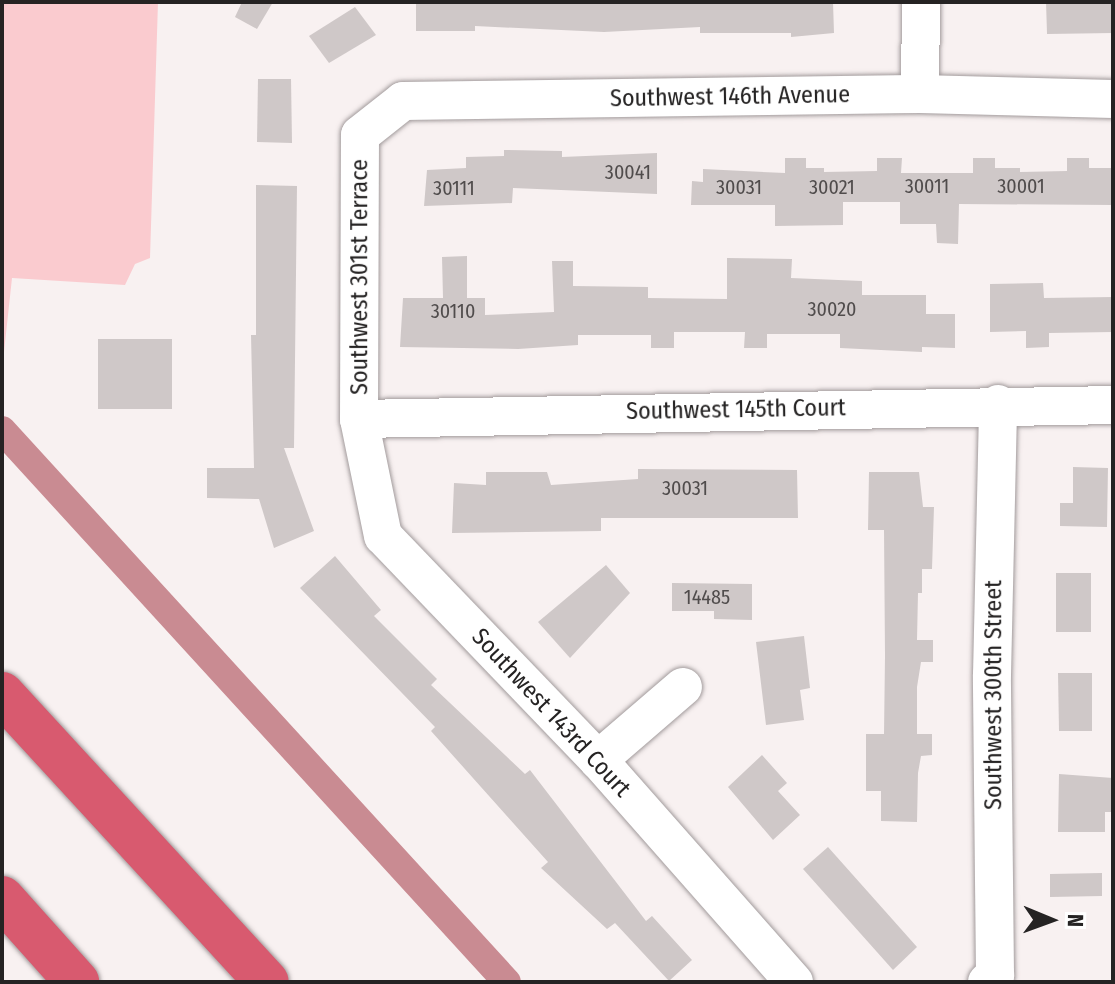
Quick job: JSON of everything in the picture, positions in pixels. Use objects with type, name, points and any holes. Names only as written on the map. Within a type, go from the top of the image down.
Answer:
[{"type":"highway","points":[[2,694],[267,982]]},
{"type":"highway","points":[[2,898],[77,982]]},
{"type":"street","points":[[920,94],[921,2]]},
{"type":"street","name":"Southwest 146th Avenue","points":[[360,135],[403,101],[920,94],[1113,99]]},
{"type":"street","name":"Southwest 301st Terrace","points":[[359,419],[360,135]]},
{"type":"street","name":"Southwest 145th Court","points":[[359,419],[998,404],[1113,405]]},
{"type":"street","name":"Southwest 300th Street","points":[[987,982],[995,975],[992,675],[998,404]]},
{"type":"street","name":"Southwest 143rd Court","points":[[359,419],[383,536],[598,760],[794,982]]},
{"type":"street","points":[[598,760],[683,687]]},
{"type":"shaded area","points":[[2,2],[158,2],[150,258],[135,264],[125,285],[12,278],[4,352]]},
{"type":"building","points":[[242,2],[273,2],[257,29],[235,17]]},
{"type":"building","points":[[416,2],[833,2],[834,33],[791,37],[791,33],[700,33],[700,27],[604,32],[475,26],[475,31],[416,31]]},
{"type":"building","points":[[1046,2],[1113,2],[1113,33],[1047,34]]},
{"type":"building","points":[[355,7],[376,35],[329,63],[309,36]]},
{"type":"building","points":[[258,79],[291,79],[292,143],[257,142]]},
{"type":"building","points":[[504,150],[562,151],[562,157],[657,153],[657,194],[513,188],[512,203],[424,206],[427,170],[466,168],[466,157],[504,156]]},
{"type":"building","points":[[785,158],[806,158],[806,168],[824,168],[824,172],[877,171],[877,158],[902,158],[901,173],[973,173],[973,158],[995,158],[995,168],[1020,168],[1020,172],[1067,171],[1067,158],[1089,158],[1089,168],[1113,168],[1113,205],[959,204],[958,244],[937,243],[936,224],[900,224],[900,202],[843,202],[843,225],[775,226],[775,205],[691,205],[692,181],[703,182],[703,169],[785,173]]},
{"type":"building","points":[[256,185],[297,186],[294,448],[284,448],[314,531],[274,548],[259,499],[207,498],[207,468],[254,468],[251,335],[256,335]]},
{"type":"building","points":[[467,256],[467,298],[485,298],[485,315],[554,312],[552,261],[573,261],[573,286],[648,287],[648,298],[727,299],[727,258],[792,259],[791,278],[862,281],[862,295],[926,295],[926,314],[955,314],[955,348],[922,347],[922,352],[840,348],[840,334],[767,334],[767,348],[744,348],[745,332],[674,332],[674,348],[651,348],[651,335],[578,335],[578,345],[518,349],[400,347],[403,298],[443,298],[442,257]]},
{"type":"building","points":[[1043,283],[1044,298],[1113,297],[1113,332],[1049,333],[1049,347],[1026,348],[1026,331],[990,332],[990,284]]},
{"type":"building","points":[[98,339],[172,339],[172,409],[98,409]]},
{"type":"building","points":[[1073,467],[1108,468],[1107,527],[1060,526],[1060,503],[1073,503]]},
{"type":"building","points":[[638,469],[797,470],[798,518],[601,518],[601,531],[452,533],[454,483],[486,485],[486,472],[547,472],[551,485],[638,479]]},
{"type":"building","points":[[869,472],[919,472],[923,507],[934,507],[932,569],[922,569],[917,640],[933,640],[933,662],[921,662],[917,687],[917,734],[932,734],[932,755],[921,756],[917,822],[881,821],[881,791],[866,791],[866,734],[884,734],[885,656],[884,530],[868,530]]},
{"type":"building","points":[[335,556],[381,610],[374,616],[437,679],[431,685],[525,774],[530,770],[646,921],[652,916],[692,960],[669,981],[615,923],[607,929],[541,868],[548,862],[431,731],[435,727],[300,588]]},
{"type":"building","points":[[606,565],[630,593],[570,658],[538,622]]},
{"type":"building","points":[[1056,573],[1091,573],[1091,632],[1056,632]]},
{"type":"building","points":[[672,583],[752,584],[752,620],[714,619],[714,611],[672,611]]},
{"type":"building","points":[[804,636],[810,688],[800,690],[804,720],[766,725],[756,642]]},
{"type":"building","points":[[1058,673],[1092,673],[1092,731],[1059,731]]},
{"type":"building","points":[[762,755],[787,783],[778,791],[800,815],[773,840],[728,787]]},
{"type":"building","points":[[1059,774],[1113,778],[1113,812],[1105,812],[1105,832],[1058,832]]},
{"type":"building","points":[[828,847],[917,947],[893,970],[803,869]]},
{"type":"building","points":[[1102,873],[1102,896],[1050,897],[1050,874]]},
{"type":"waterway","points":[[2,430],[507,982]]}]
